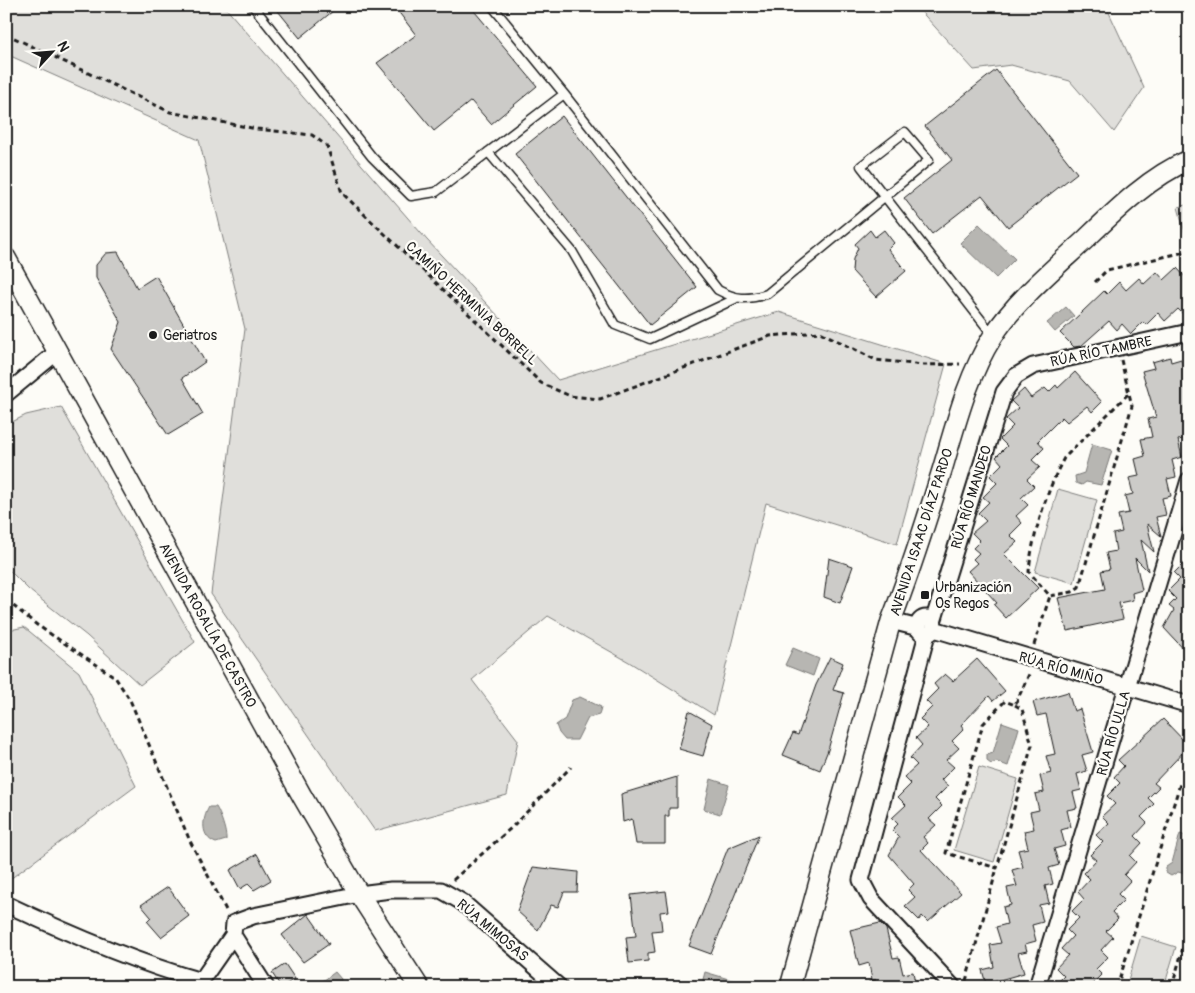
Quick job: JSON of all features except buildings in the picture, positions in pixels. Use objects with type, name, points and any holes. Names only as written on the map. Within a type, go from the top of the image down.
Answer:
[{"type":"street","name":"AVENIDA ISAAC DÍAZ PARDO","points":[[790,987],[891,621],[912,567],[959,414],[978,364],[994,335],[1037,285],[1109,216],[1175,166],[1189,160]]},
{"type":"street","name":"AVENIDA ROSALÍA DE CASTRO","points":[[6,258],[359,894],[419,987]]},
{"type":"street","name":"RÚA RÍO TAMBRE","points":[[1016,376],[1033,366],[1189,332]]},
{"type":"street","points":[[6,394],[57,352]]},
{"type":"street","name":"RÚA RÍO MANDEO","points":[[952,987],[871,899],[862,880],[928,628],[1004,392],[1016,376]]},
{"type":"street","name":"RÚA RÍO ULLA","points":[[1037,987],[1189,480]]},
{"type":"street","name":"RÚA RÍO MIÑO","points":[[891,621],[928,628],[1189,705]]},
{"type":"street","points":[[6,904],[53,927],[149,965],[201,981],[233,929],[253,916],[359,894],[391,890],[441,890]]},
{"type":"street","name":"RÚA MIMOSAS","points":[[441,890],[462,902],[559,987]]},
{"type":"street","points":[[233,929],[266,987]]},
{"type":"lane","points":[[253,6],[372,157],[410,196],[436,192],[564,94]]},
{"type":"lane","points":[[492,6],[564,94],[718,290],[735,299],[748,300],[767,294],[886,198],[930,160],[905,132],[861,166],[886,198],[994,335]]},
{"type":"lane","points":[[488,152],[572,251],[615,325],[650,339],[735,299]]},
{"type":"path","name":"CAMIÑO HERMINIA BORRELL","points":[[6,34],[170,112],[257,129],[312,135],[327,146],[342,193],[541,382],[570,396],[600,398],[770,336],[820,332],[876,360],[924,365],[978,364]]},
{"type":"path","points":[[1095,282],[1108,270],[1189,251]]},
{"type":"path","points":[[1050,596],[1072,592],[1079,588],[1132,406],[1118,348]]},
{"type":"path","points":[[1050,596],[1029,572],[1030,553],[1057,471],[1064,458],[1129,394]]},
{"type":"path","points":[[1015,705],[1032,659],[1050,596]]},
{"type":"path","points":[[6,600],[37,625],[115,677],[130,700],[190,841],[233,929]]},
{"type":"path","points":[[965,987],[1032,745],[1022,709],[1005,702],[983,724],[946,853],[997,868]]},
{"type":"path","points":[[441,890],[511,828],[571,767]]},
{"type":"path","points":[[1117,987],[1180,784],[1189,776]]},
{"type":"path","points":[[1172,987],[1189,927]]},
{"type":"shaded area","points":[[6,6],[224,6],[427,240],[558,380],[779,312],[946,364],[897,544],[766,503],[714,715],[629,662],[548,616],[472,680],[518,740],[507,795],[375,831],[211,594],[245,329],[199,140],[6,54]]},
{"type":"shaded area","points":[[916,6],[1106,6],[1144,88],[1114,132],[1070,81],[1011,65],[974,70]]},
{"type":"shaded area","points":[[1189,204],[1189,244],[1188,244],[1178,207]]},
{"type":"shaded area","points":[[979,224],[1015,259],[996,278],[960,243]]},
{"type":"shaded area","points":[[1066,307],[1074,316],[1055,332],[1047,323]]},
{"type":"shaded area","points":[[61,407],[195,642],[140,685],[87,636],[29,590],[6,567],[6,425],[26,415]]},
{"type":"shaded area","points":[[1092,444],[1112,450],[1101,485],[1086,482],[1082,485],[1076,483],[1075,476],[1084,473]]},
{"type":"shaded area","points":[[1058,489],[1097,500],[1074,583],[1035,572]]},
{"type":"shaded area","points":[[24,627],[79,672],[136,786],[6,882],[6,631]]},
{"type":"shaded area","points":[[793,648],[819,659],[813,676],[785,665]]},
{"type":"shaded area","points":[[580,697],[601,707],[599,715],[588,718],[577,740],[565,740],[559,733],[556,725],[565,719],[572,700]]},
{"type":"shaded area","points":[[1002,722],[1019,728],[1008,766],[997,762],[991,764],[987,761],[987,755],[993,753]]},
{"type":"shaded area","points":[[979,767],[1018,779],[994,862],[954,850]]},
{"type":"shaded area","points":[[711,779],[729,785],[720,814],[704,809]]},
{"type":"shaded area","points":[[209,807],[216,807],[218,810],[226,840],[216,843],[207,837],[204,822]]},
{"type":"shaded area","points":[[1180,834],[1189,837],[1189,875],[1178,872],[1171,876],[1166,873],[1166,867],[1172,863]]},
{"type":"shaded area","points":[[1141,936],[1176,947],[1164,987],[1126,987]]},
{"type":"shaded area","points":[[335,972],[341,979],[340,987],[315,987]]},
{"type":"shaded area","points":[[705,972],[749,985],[749,987],[701,987]]},
{"type":"place","name":"Geriatros","points":[[153,335]]},
{"type":"place","name":"Urbanización Os Regos","points":[[925,595]]}]
